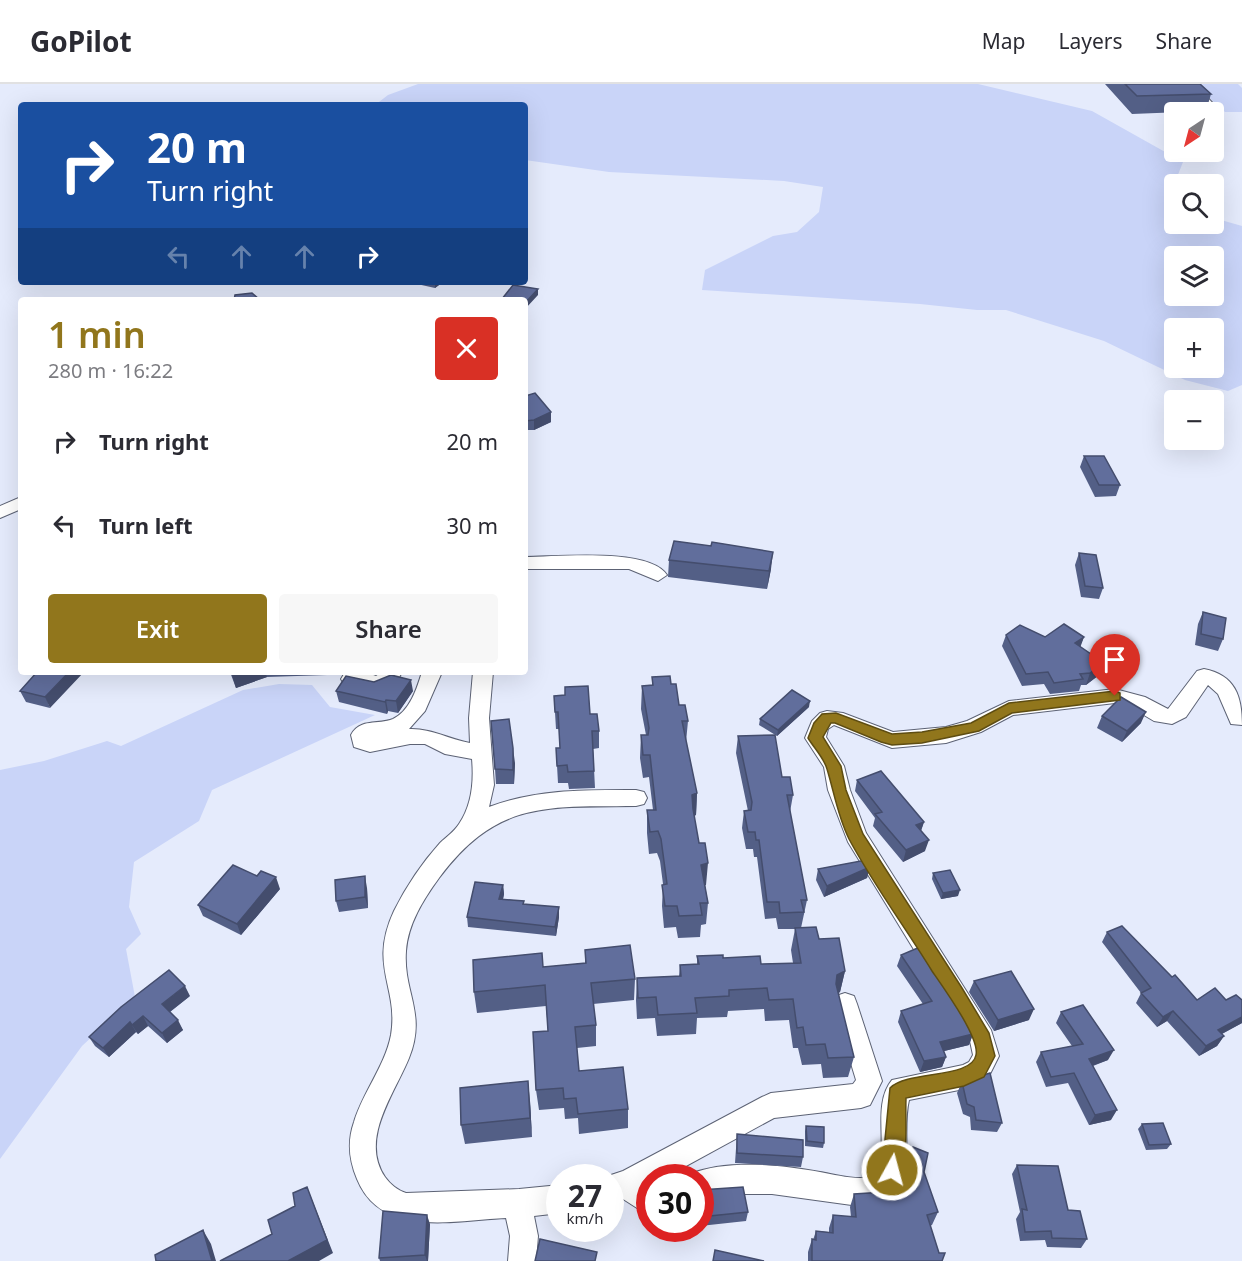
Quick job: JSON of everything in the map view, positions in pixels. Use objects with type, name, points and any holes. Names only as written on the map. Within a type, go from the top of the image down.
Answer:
[{"type":"street","points":[[0,513],[18,504]]},
{"type":"street","points":[[528,562],[628,563],[640,565],[658,575]]},
{"type":"street","points":[[351,679],[364,679],[377,684],[390,675]]},
{"type":"street","points":[[431,675],[417,707],[404,724],[391,728],[370,728],[361,735],[361,742],[370,744],[410,736],[428,737],[445,746],[482,753]]},
{"type":"street","points":[[466,832],[481,803],[485,788],[478,717],[484,687],[483,675]]},
{"type":"street","points":[[714,1181],[733,1178],[864,1192],[878,1190],[886,1183],[892,1170],[896,1148],[897,1094],[902,1089],[964,1077],[978,1071],[986,1056],[982,1038],[956,993],[856,836],[839,790],[834,766],[815,738],[819,726],[827,718],[836,718],[892,740],[946,735],[974,727],[1009,708],[1115,696],[1138,702],[1161,716],[1172,717],[1179,712],[1204,676],[1215,678],[1224,685],[1238,719]]},
{"type":"street","points":[[546,1200],[404,1207],[382,1195],[368,1176],[362,1151],[372,1107],[397,1059],[404,1035],[405,1017],[394,969],[400,920],[435,864],[466,832],[489,814],[507,806],[534,801],[636,798]]},
{"type":"street","points":[[629,1189],[659,1165],[771,1106],[861,1096],[869,1082],[845,1004]]},
{"type":"street","points":[[517,1203],[524,1236],[522,1261]]},
{"type":"lane","points":[[1192,84],[1209,102]]},
{"type":"shaded area","points":[[418,84],[978,84],[1092,111],[1164,151],[1164,162],[1183,162],[1178,174],[1164,174],[1164,234],[1224,234],[1224,221],[1242,226],[1242,385],[1228,391],[1181,378],[1224,378],[1224,318],[1164,318],[1164,370],[1104,341],[1006,310],[977,310],[920,304],[702,290],[705,270],[773,236],[797,232],[819,212],[823,187],[784,181],[609,172],[528,160],[528,102],[379,102],[388,95]]},
{"type":"shaded area","points":[[1198,84],[1238,84],[1242,88],[1242,112],[1225,112],[1224,102],[1214,102],[1196,86]]},
{"type":"shaded area","points":[[279,684],[312,685],[330,707],[375,715],[212,790],[199,821],[134,862],[129,907],[141,934],[126,949],[135,997],[82,1046],[0,1159],[0,770],[44,761],[107,741],[121,746],[243,690]]},
{"type":"building","points":[[1125,84],[1200,84],[1211,94],[1137,96]]},
{"type":"building","points":[[513,285],[538,289],[528,300],[528,297],[504,297]]},
{"type":"building","points":[[252,293],[257,297],[235,297],[235,295]]},
{"type":"building","points":[[535,393],[551,412],[528,421],[528,395]]},
{"type":"building","points":[[1084,456],[1104,456],[1120,485],[1099,485]]},
{"type":"building","points":[[674,541],[711,546],[712,542],[773,552],[769,571],[669,560]]},
{"type":"building","points":[[1079,553],[1096,555],[1103,588],[1085,586]]},
{"type":"building","points":[[1203,612],[1226,618],[1223,639],[1201,634]]},
{"type":"building","points":[[1064,624],[1084,637],[1075,643],[1104,663],[1090,673],[1080,674],[1083,679],[1054,683],[1048,672],[1026,674],[1006,635],[1020,625],[1045,637]]},
{"type":"building","points":[[34,675],[66,675],[45,697],[20,691]]},
{"type":"building","points":[[391,675],[411,680],[396,701],[386,700],[385,702],[336,691],[346,676],[374,682]]},
{"type":"building","points":[[670,676],[671,684],[676,684],[679,705],[685,705],[688,721],[682,721],[697,793],[692,795],[693,809],[699,843],[705,843],[708,863],[701,865],[708,903],[700,903],[702,915],[679,916],[677,906],[665,906],[662,885],[667,884],[661,839],[658,831],[650,832],[647,810],[656,810],[650,755],[643,755],[641,735],[648,735],[649,728],[642,686],[653,685],[652,677]]},
{"type":"building","points":[[588,686],[590,714],[597,714],[599,731],[592,731],[594,771],[568,772],[567,765],[557,766],[556,748],[560,748],[558,712],[555,712],[554,696],[565,695],[565,687]]},
{"type":"building","points":[[792,690],[810,701],[778,730],[760,719]]},
{"type":"building","points":[[1121,697],[1146,712],[1127,731],[1102,716]]},
{"type":"building","points":[[509,719],[513,770],[495,769],[491,721]]},
{"type":"building","points":[[775,735],[782,777],[790,777],[793,795],[787,795],[807,900],[801,900],[804,912],[780,913],[779,902],[767,902],[759,840],[756,840],[755,832],[748,832],[744,811],[751,810],[752,802],[738,736]]},
{"type":"building","points":[[881,771],[924,822],[916,825],[929,840],[906,850],[875,814],[882,812],[857,780]]},
{"type":"building","points":[[866,860],[870,867],[827,886],[818,869]]},
{"type":"building","points":[[233,865],[257,876],[261,871],[276,877],[237,924],[198,905]]},
{"type":"building","points":[[950,870],[960,890],[943,893],[933,873]]},
{"type":"building","points":[[365,876],[365,897],[336,901],[335,880]]},
{"type":"building","points":[[475,882],[503,885],[499,899],[559,907],[555,927],[467,917]]},
{"type":"building","points":[[1122,926],[1172,977],[1175,975],[1197,1000],[1215,988],[1226,1000],[1236,995],[1242,1000],[1242,1017],[1218,1030],[1224,1036],[1206,1046],[1173,1011],[1163,1017],[1141,993],[1151,988],[1107,932]]},
{"type":"building","points":[[816,927],[819,939],[839,938],[845,971],[837,975],[836,984],[854,1057],[828,1058],[825,1044],[806,1045],[803,1027],[797,1028],[793,999],[769,1000],[767,988],[729,990],[729,996],[695,998],[697,1013],[658,1015],[656,997],[638,998],[637,978],[681,976],[680,965],[699,964],[697,956],[723,955],[723,958],[760,956],[761,964],[801,963],[795,928]]},
{"type":"building","points":[[630,945],[635,979],[591,983],[596,1025],[575,1027],[579,1071],[623,1067],[628,1109],[578,1114],[576,1098],[564,1099],[563,1088],[536,1090],[533,1032],[548,1031],[545,985],[474,992],[473,960],[542,953],[543,967],[586,963],[585,950]]},
{"type":"building","points":[[920,947],[973,1034],[940,1042],[946,1057],[924,1061],[901,1011],[932,1001],[901,955]]},
{"type":"building","points":[[169,970],[185,986],[162,1004],[178,1020],[162,1033],[143,1016],[132,1025],[130,1022],[103,1048],[89,1037],[121,1007]]},
{"type":"building","points":[[1011,971],[1034,1009],[998,1020],[974,981]]},
{"type":"building","points":[[1083,1005],[1114,1050],[1089,1059],[1117,1110],[1095,1115],[1074,1073],[1051,1077],[1041,1052],[1083,1044],[1061,1012]]},
{"type":"building","points":[[990,1073],[1002,1123],[976,1120],[974,1107],[967,1104],[962,1082]]},
{"type":"building","points":[[528,1081],[530,1118],[461,1125],[460,1088]]},
{"type":"building","points":[[1163,1123],[1171,1144],[1149,1145],[1142,1124]]},
{"type":"building","points":[[806,1126],[824,1127],[824,1143],[807,1141]]},
{"type":"building","points":[[737,1134],[803,1140],[803,1157],[737,1153]]},
{"type":"building","points":[[913,1147],[928,1153],[924,1172],[938,1212],[927,1215],[939,1253],[945,1253],[942,1261],[812,1261],[812,1239],[816,1240],[816,1231],[833,1233],[833,1215],[856,1217],[854,1194],[885,1192],[900,1184],[909,1170]]},
{"type":"building","points":[[1017,1165],[1058,1166],[1068,1210],[1080,1211],[1087,1239],[1052,1238],[1051,1231],[1025,1232],[1022,1209],[1027,1210]]},
{"type":"building","points":[[307,1187],[327,1240],[288,1261],[220,1261],[272,1234],[268,1220],[295,1206],[293,1193]]},
{"type":"building","points":[[743,1187],[748,1212],[714,1216],[714,1189]]},
{"type":"building","points":[[383,1211],[427,1215],[425,1255],[379,1258]]},
{"type":"building","points":[[203,1230],[212,1261],[156,1261],[155,1255]]},
{"type":"building","points":[[540,1239],[597,1252],[595,1261],[535,1261]]},
{"type":"building","points":[[715,1250],[764,1261],[713,1261]]},
{"type":"route","points":[[892,1170],[896,1148],[895,1100],[897,1094],[902,1089],[964,1077],[978,1071],[986,1056],[982,1038],[956,993],[856,836],[839,790],[834,766],[815,738],[819,726],[827,718],[836,718],[892,740],[922,738],[946,735],[974,727],[1009,708],[1115,696]]}]
